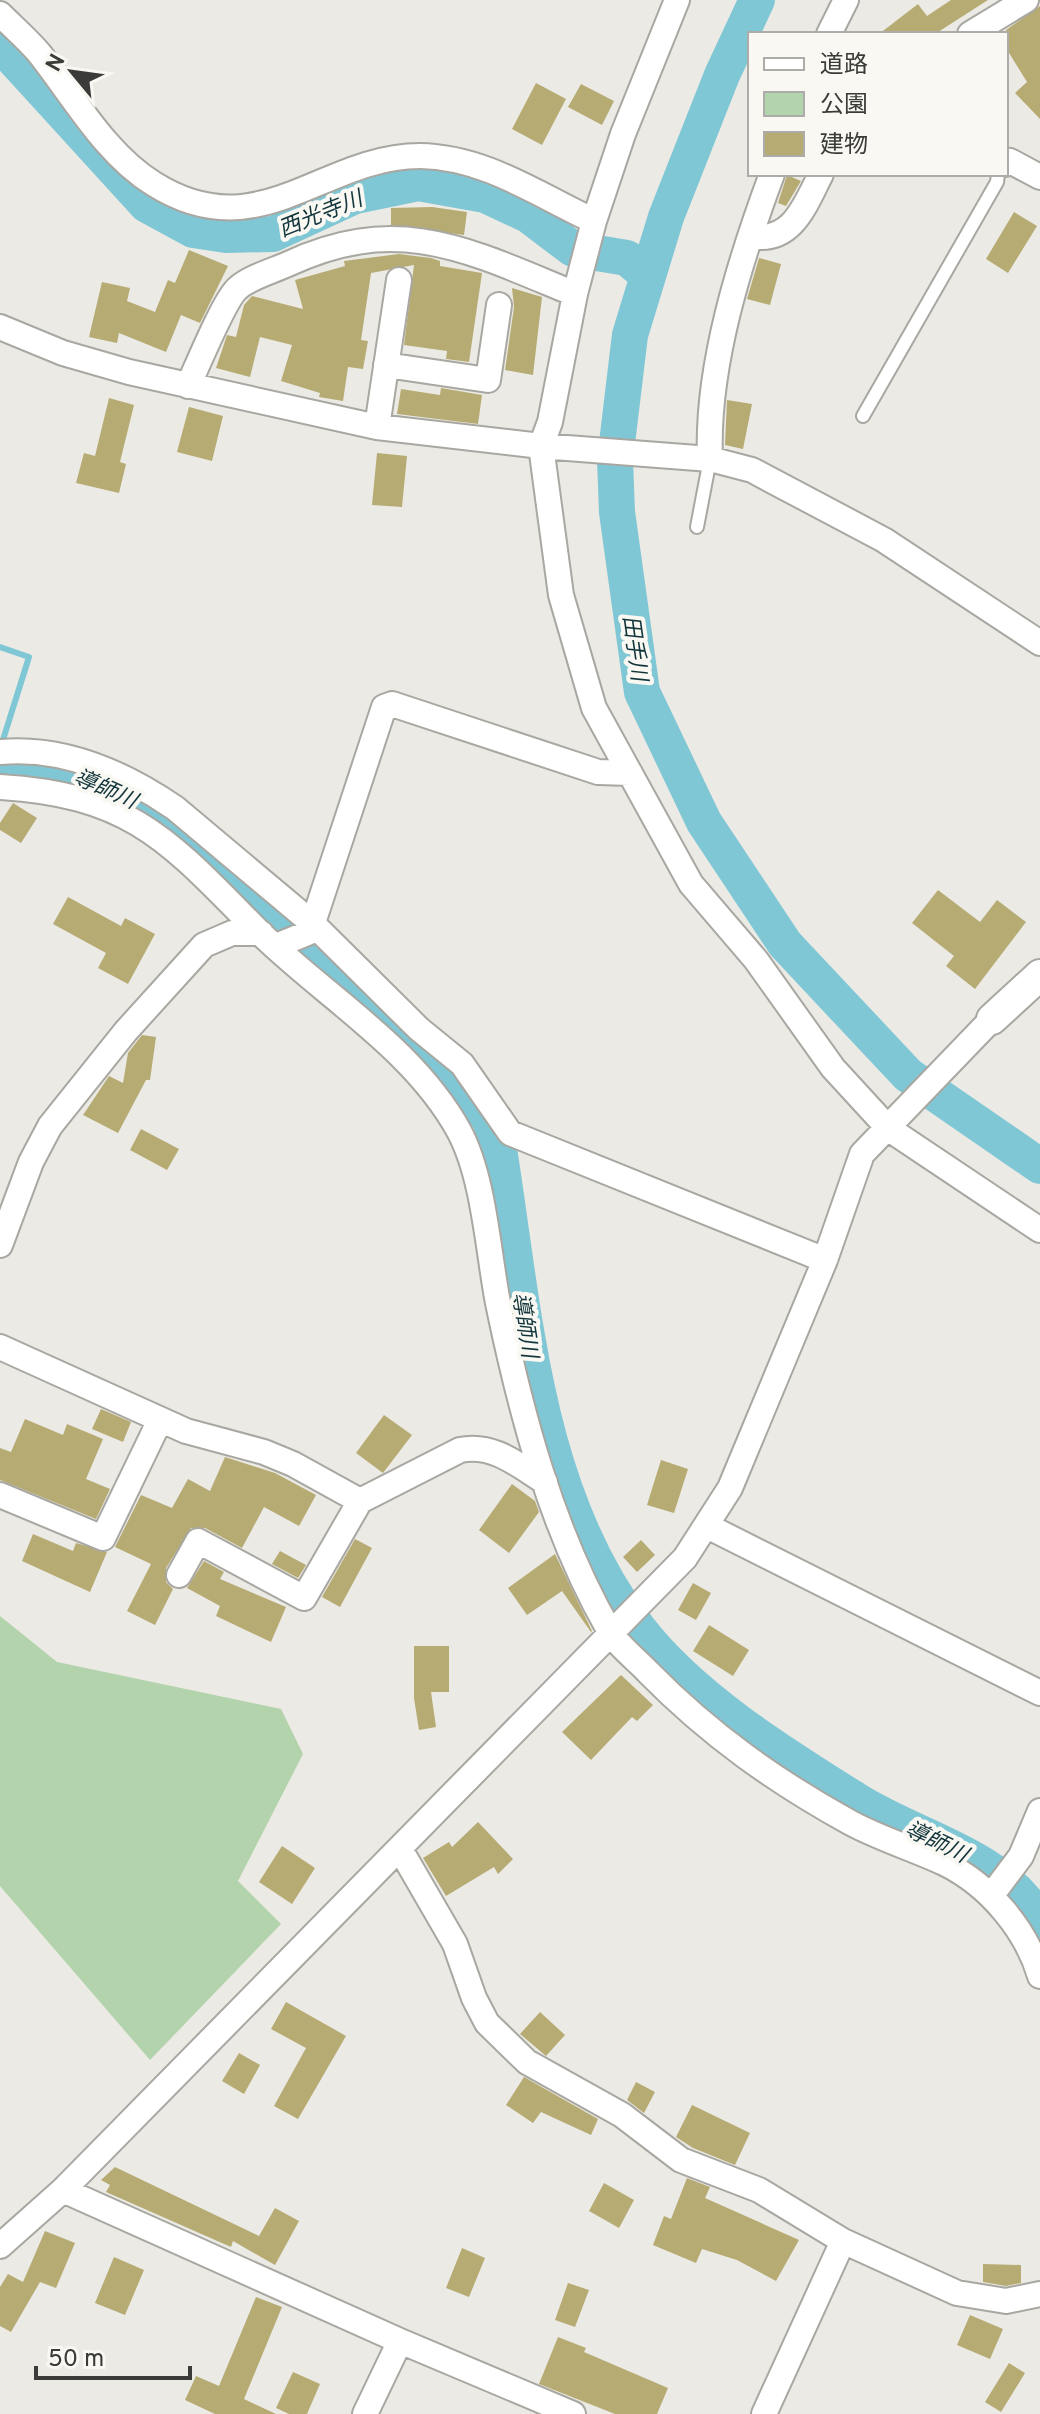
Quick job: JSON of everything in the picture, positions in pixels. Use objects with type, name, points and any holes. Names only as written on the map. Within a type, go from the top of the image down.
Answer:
[{"type":"street","points":[[677,0],[623,134],[594,221],[578,282],[550,422],[548,447],[561,595],[594,708],[691,884],[756,960],[833,1068],[889,1129],[1040,1230]]},
{"type":"street","points":[[830,32],[846,0]]},
{"type":"street","points":[[973,32],[1026,0]]},
{"type":"street","points":[[0,14],[36,50],[130,166],[176,196],[232,209],[257,206],[308,190],[365,166],[420,156],[502,173],[594,221]]},
{"type":"street","points":[[1008,162],[1040,177]]},
{"type":"street","points":[[704,460],[716,374],[751,236],[771,176]]},
{"type":"street","points":[[751,236],[766,239],[781,234],[793,224],[820,176]]},
{"type":"street","points":[[188,386],[237,288],[312,253],[382,237],[423,239],[578,282]]},
{"type":"street","points":[[377,427],[399,280]]},
{"type":"street","points":[[386,365],[488,380],[499,305]]},
{"type":"street","points":[[0,327],[63,353],[188,386],[377,427],[548,447],[704,460],[752,470],[846,518],[960,588],[1040,643]]},
{"type":"street","points":[[311,927],[384,707],[392,704],[598,772],[630,773]]},
{"type":"street","points":[[5,752],[57,755],[90,763],[152,792],[242,861],[419,1029],[462,1064],[510,1133],[825,1260]]},
{"type":"street","points":[[0,787],[72,796],[138,822],[190,859],[269,940],[417,1075],[461,1135],[474,1175],[502,1321],[545,1482],[579,1569],[611,1634],[674,1699],[750,1763],[855,1825],[949,1865],[991,1896],[1032,1948],[1040,1976]]},
{"type":"street","points":[[0,1245],[31,1162],[50,1126],[126,1031],[204,945],[232,933],[269,940],[311,927]]},
{"type":"street","points":[[0,2246],[63,2190],[685,1558],[730,1488],[825,1260],[862,1154],[992,1019],[1040,975]]},
{"type":"street","points":[[0,1347],[160,1420],[264,1452],[360,1501]]},
{"type":"street","points":[[0,1495],[103,1538],[160,1420]]},
{"type":"street","points":[[179,1575],[198,1541],[304,1598],[360,1501],[460,1450],[477,1446],[495,1451],[545,1482]]},
{"type":"street","points":[[707,1526],[1040,1693]]},
{"type":"street","points":[[991,1896],[1021,1856],[1040,1811]]},
{"type":"street","points":[[400,1849],[455,1944],[474,1998],[487,2023],[527,2062],[622,2115],[681,2160],[759,2190],[843,2241],[957,2293],[1006,2301],[1040,2294]]},
{"type":"street","points":[[63,2190],[400,2341],[573,2414]]},
{"type":"street","points":[[764,2414],[843,2241]]},
{"type":"street","points":[[365,2414],[400,2341]]},
{"type":"lane","points":[[863,416],[998,176]]},
{"type":"lane","points":[[697,527],[704,460]]},
{"type":"green space","points":[[0,1616],[57,1662],[281,1709],[303,1754],[238,1881],[281,1924],[150,2060],[0,1886]]},
{"type":"building","points":[[951,0],[988,0],[938,32],[882,32],[918,4],[927,16]]},
{"type":"building","points":[[1040,6],[1040,119],[1015,93],[1027,82],[1008,51],[1006,30]]},
{"type":"building","points":[[536,83],[566,99],[542,145],[512,129]]},
{"type":"building","points":[[581,84],[614,101],[602,125],[568,107]]},
{"type":"building","points":[[787,176],[801,181],[786,206],[778,203]]},
{"type":"building","points":[[432,207],[467,212],[464,235],[391,225],[391,208]]},
{"type":"building","points":[[1014,212],[1037,226],[1008,273],[986,259]]},
{"type":"building","points":[[189,250],[228,266],[200,323],[181,315],[166,352],[119,333],[117,343],[89,337],[102,282],[130,288],[127,301],[155,312],[168,280],[175,283]]},
{"type":"building","points":[[399,254],[431,258],[440,261],[440,266],[482,273],[469,362],[446,359],[447,351],[404,345],[414,265],[371,273],[361,340],[368,341],[363,369],[348,367],[343,401],[319,397],[320,393],[281,381],[292,345],[260,337],[250,377],[216,368],[227,335],[236,337],[244,305],[252,296],[303,309],[295,280],[345,266],[344,261]]},
{"type":"building","points":[[759,258],[781,264],[770,305],[747,299]]},
{"type":"building","points":[[512,288],[542,297],[533,375],[505,370],[514,307]]},
{"type":"building","points":[[441,388],[482,395],[478,424],[397,414],[401,389],[440,395]]},
{"type":"building","points":[[109,398],[134,405],[120,462],[126,464],[119,493],[76,483],[84,453],[95,456]]},
{"type":"building","points":[[727,400],[752,404],[743,449],[725,445]]},
{"type":"building","points":[[189,407],[223,416],[212,461],[177,452]]},
{"type":"building","points":[[377,453],[407,456],[402,507],[372,505]]},
{"type":"building","points":[[13,803],[37,818],[21,843],[0,830],[0,823]]},
{"type":"building","points":[[938,890],[980,922],[997,900],[1026,922],[975,989],[946,966],[954,956],[912,923]]},
{"type":"building","points":[[68,897],[121,926],[125,918],[155,934],[128,984],[98,968],[106,953],[53,924]]},
{"type":"building","points":[[142,1035],[156,1037],[150,1080],[146,1080],[118,1133],[83,1115],[109,1076],[123,1083],[128,1053]]},
{"type":"building","points":[[141,1129],[179,1149],[167,1170],[130,1150]]},
{"type":"building","points":[[101,1409],[131,1422],[123,1442],[92,1429]]},
{"type":"building","points":[[384,1415],[412,1435],[383,1473],[356,1453]]},
{"type":"building","points":[[25,1419],[63,1435],[67,1424],[103,1439],[86,1479],[110,1489],[96,1519],[0,1480],[0,1448],[11,1452]]},
{"type":"building","points":[[225,1457],[275,1473],[316,1495],[299,1526],[264,1507],[242,1548],[205,1528],[191,1528],[166,1568],[166,1582],[173,1589],[155,1625],[127,1611],[151,1564],[115,1547],[141,1495],[172,1508],[188,1479],[210,1491]]},
{"type":"building","points":[[661,1460],[688,1469],[674,1513],[647,1505]]},
{"type":"building","points":[[512,1484],[535,1501],[539,1512],[509,1553],[479,1530]]},
{"type":"building","points":[[33,1534],[73,1551],[76,1543],[107,1552],[90,1592],[22,1561]]},
{"type":"building","points":[[355,1539],[372,1548],[340,1607],[322,1597]]},
{"type":"building","points":[[641,1540],[655,1555],[637,1572],[623,1557]]},
{"type":"building","points":[[280,1551],[306,1565],[298,1578],[272,1564]]},
{"type":"building","points":[[555,1554],[591,1632],[562,1591],[527,1615],[508,1588]]},
{"type":"building","points":[[204,1561],[224,1572],[220,1579],[286,1607],[271,1642],[216,1616],[220,1606],[187,1588]]},
{"type":"building","points":[[693,1583],[711,1593],[696,1620],[678,1610]]},
{"type":"building","points":[[709,1625],[749,1650],[733,1676],[693,1651]]},
{"type":"building","points":[[414,1646],[449,1646],[449,1692],[431,1692],[436,1727],[419,1730],[414,1698]]},
{"type":"building","points":[[621,1675],[653,1705],[637,1721],[632,1717],[591,1760],[562,1732]]},
{"type":"building","points":[[478,1822],[513,1859],[498,1874],[494,1867],[446,1896],[423,1858],[449,1842],[452,1847]]},
{"type":"building","points":[[282,1846],[315,1868],[292,1904],[259,1882]]},
{"type":"building","points":[[286,2002],[346,2036],[298,2119],[274,2106],[306,2048],[271,2029]]},
{"type":"building","points":[[540,2012],[565,2035],[546,2056],[520,2034]]},
{"type":"building","points":[[239,2053],[260,2065],[244,2094],[222,2081]]},
{"type":"building","points":[[524,2077],[598,2119],[591,2135],[541,2112],[533,2123],[506,2105]]},
{"type":"building","points":[[636,2082],[655,2092],[644,2113],[627,2100]]},
{"type":"building","points":[[692,2105],[750,2133],[735,2165],[693,2148],[676,2137]]},
{"type":"building","points":[[115,2167],[259,2236],[275,2208],[299,2221],[275,2265],[233,2241],[231,2247],[106,2192],[110,2185],[101,2180]]},
{"type":"building","points":[[687,2178],[710,2187],[705,2198],[799,2240],[776,2281],[737,2260],[702,2249],[696,2263],[653,2245],[664,2216],[671,2219]]},
{"type":"building","points":[[604,2183],[634,2200],[619,2228],[589,2211]]},
{"type":"building","points":[[45,2231],[75,2243],[56,2288],[40,2282],[11,2332],[0,2326],[0,2287],[8,2274],[23,2282]]},
{"type":"building","points":[[462,2248],[485,2258],[469,2297],[446,2288]]},
{"type":"building","points":[[114,2257],[144,2270],[125,2315],[95,2303]]},
{"type":"building","points":[[983,2264],[1021,2265],[1021,2283],[1006,2286],[983,2282]]},
{"type":"building","points":[[568,2283],[589,2290],[575,2327],[555,2320]]},
{"type":"building","points":[[256,2297],[282,2307],[244,2399],[276,2414],[215,2414],[185,2400],[196,2376],[219,2386]]},
{"type":"building","points":[[970,2315],[1003,2329],[990,2359],[957,2345]]},
{"type":"building","points":[[558,2337],[586,2348],[584,2352],[668,2388],[657,2414],[615,2414],[539,2384]]},
{"type":"building","points":[[1009,2363],[1025,2373],[1001,2412],[985,2402]]},
{"type":"building","points":[[293,2372],[320,2384],[307,2414],[289,2414],[276,2408]]},
{"type":"waterway","name":"田手川","points":[[757,0],[722,75],[666,217],[630,335],[615,460],[617,512],[642,692],[704,822],[785,944],[908,1075],[1040,1166]]},
{"type":"waterway","name":"西光寺川","points":[[0,44],[147,205],[193,230],[226,235],[273,234],[355,196],[418,183],[485,195],[528,215],[573,249],[627,258],[646,274]]},
{"type":"waterway","points":[[0,647],[29,657],[1,746]]},
{"type":"waterway","name":"導師川","points":[[0,771],[70,770],[138,799],[180,830],[452,1074],[490,1120],[499,1149],[527,1336],[555,1460],[576,1519],[603,1575],[638,1628],[684,1678],[739,1723],[880,1814],[981,1863],[1023,1898],[1040,1921]]}]
